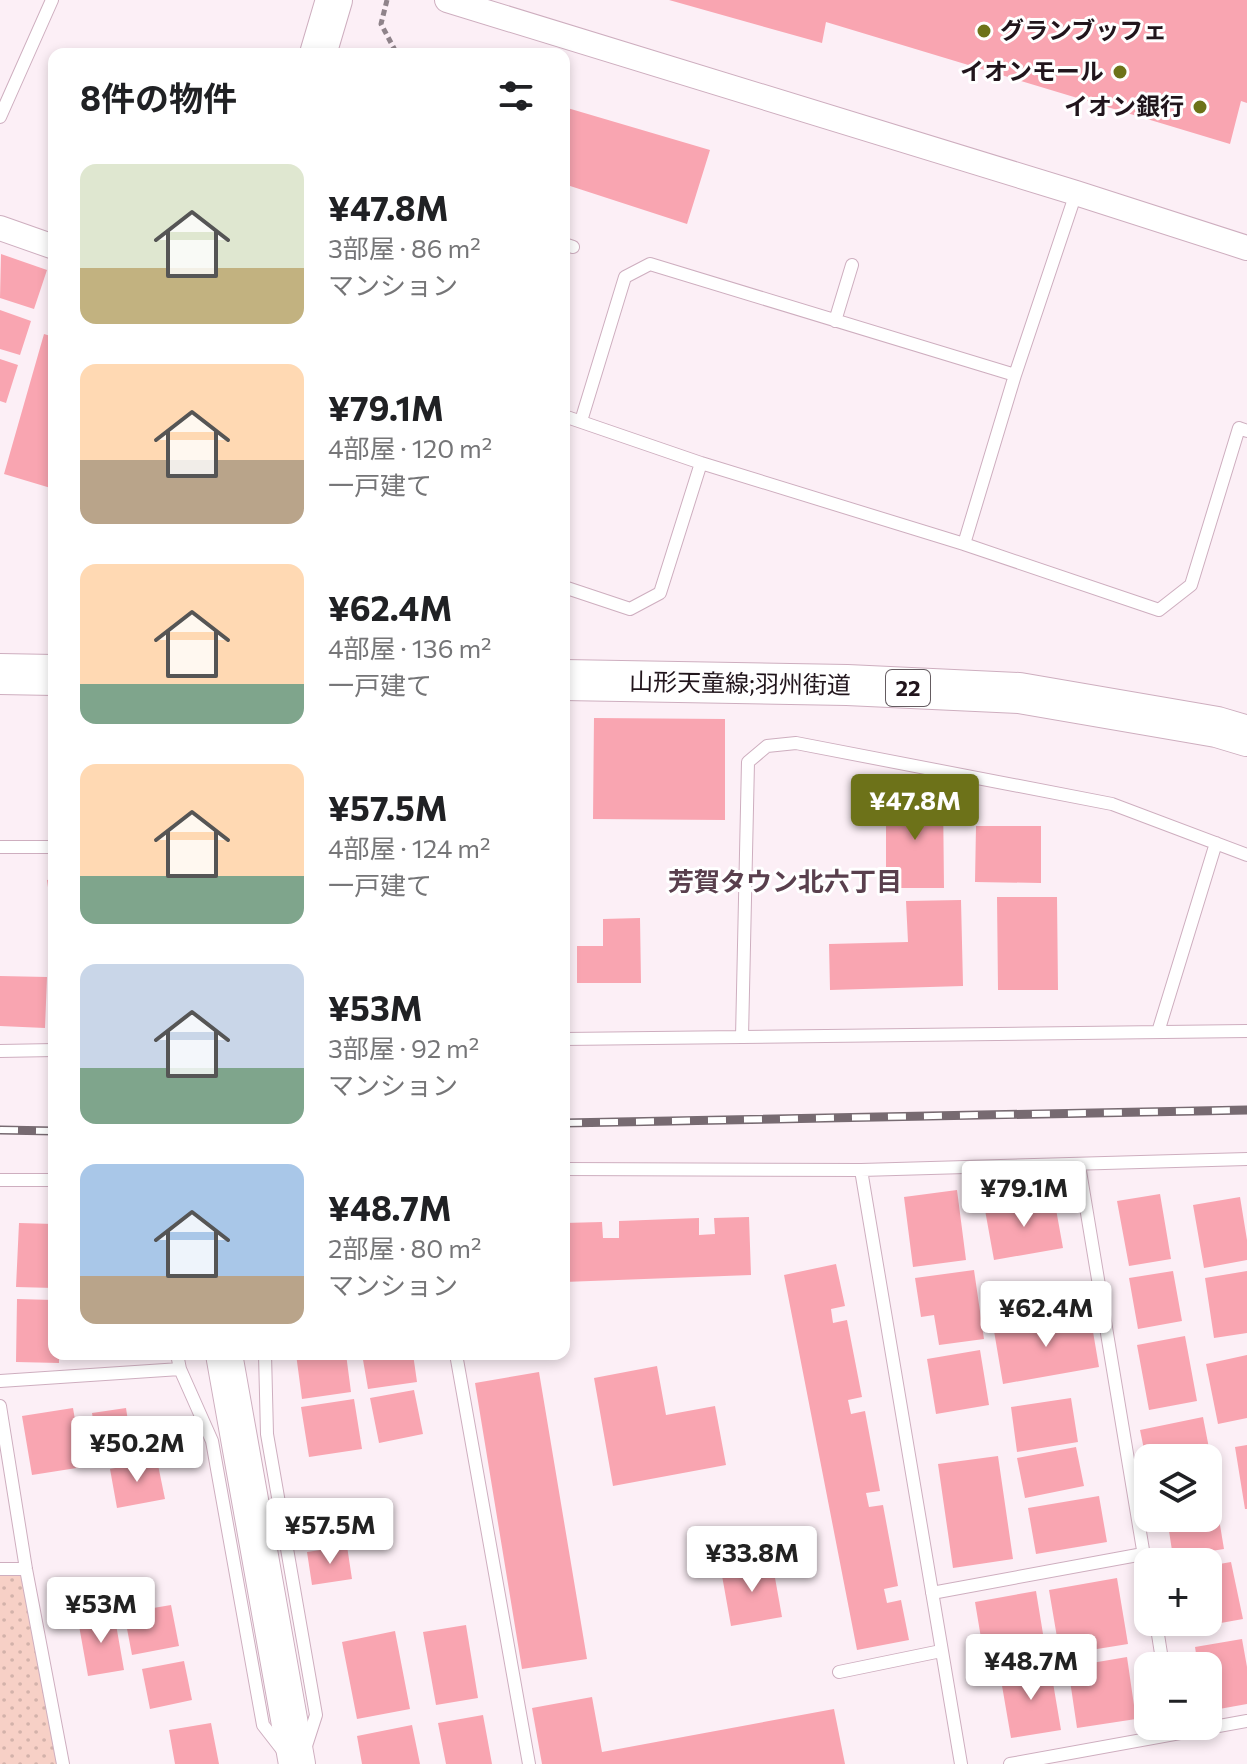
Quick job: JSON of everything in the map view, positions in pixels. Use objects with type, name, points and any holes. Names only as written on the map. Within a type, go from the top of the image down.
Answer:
[{"type":"main road","points":[[0,674],[48,675]]},
{"type":"main road","name":"山形天童線;羽州街道","points":[[570,680],[847,685],[1019,693],[1217,727],[1247,736]]},
{"type":"street","points":[[320,48],[334,0]]},
{"type":"street","points":[[447,0],[1247,248]]},
{"type":"street","points":[[0,228],[48,245]]},
{"type":"street","points":[[225,1360],[297,1764]]},
{"type":"lane","points":[[0,117],[52,0]]},
{"type":"lane","points":[[964,544],[1015,375],[1076,193]]},
{"type":"lane","points":[[581,421],[625,277],[650,264],[1015,375]]},
{"type":"lane","points":[[835,321],[852,265]]},
{"type":"lane","points":[[570,418],[1159,610],[1191,585],[1239,428],[1247,431]]},
{"type":"lane","points":[[570,589],[630,609],[660,593],[701,463]]},
{"type":"lane","points":[[742,1037],[748,762],[767,746],[796,743],[1112,804],[1247,855]]},
{"type":"lane","points":[[1158,1032],[1216,843]]},
{"type":"lane","points":[[0,847],[48,847]]},
{"type":"lane","points":[[570,1039],[1247,1031]]},
{"type":"lane","points":[[0,1051],[48,1050]]},
{"type":"lane","points":[[570,1169],[861,1170],[1247,1159]]},
{"type":"lane","points":[[1079,1165],[1142,1548]]},
{"type":"lane","points":[[861,1170],[961,1764]]},
{"type":"lane","points":[[0,1180],[48,1180]]},
{"type":"lane","points":[[178,1360],[212,1441],[263,1725],[297,1764],[316,1715],[267,1434],[265,1360]]},
{"type":"lane","points":[[457,1360],[529,1764]]},
{"type":"lane","points":[[0,1381],[180,1369]]},
{"type":"lane","points":[[0,1406],[26,1569],[63,1764]]},
{"type":"lane","points":[[932,1593],[1134,1556]]},
{"type":"lane","points":[[0,1569],[26,1569]]},
{"type":"lane","points":[[839,1672],[941,1651]]},
{"type":"lane","points":[[1222,1724],[1247,1721]]},
{"type":"lane","points":[[1010,1764],[1056,1760],[1135,1740]]},
{"type":"path","points":[[387,0],[381,24],[394,48]]},
{"type":"shaded area","points":[[0,1569],[26,1569],[63,1764],[0,1764]]},
{"type":"building","name":"イオンモール","points":[[669,0],[1247,0],[1247,103],[1241,101],[1230,144],[826,22],[822,43]]},
{"type":"building","points":[[570,109],[710,150],[687,224],[570,186]]},
{"type":"building","points":[[1,254],[47,270],[34,309],[0,298]]},
{"type":"building","points":[[0,310],[31,321],[20,355],[0,349]]},
{"type":"building","points":[[44,334],[48,335],[48,487],[4,474]]},
{"type":"building","points":[[0,359],[18,365],[6,403],[0,401]]},
{"type":"building","points":[[594,718],[725,719],[725,820],[593,819]]},
{"type":"building","points":[[886,796],[943,796],[944,888],[886,888]]},
{"type":"building","points":[[976,826],[1041,826],[1041,883],[975,882]]},
{"type":"building","points":[[997,897],[1057,897],[1058,990],[998,990]]},
{"type":"building","points":[[961,900],[963,986],[830,990],[829,944],[908,942],[906,901]]},
{"type":"building","points":[[640,918],[641,983],[577,983],[577,946],[603,946],[603,919]]},
{"type":"building","points":[[0,976],[47,977],[45,1028],[0,1026]]},
{"type":"building","points":[[957,1190],[966,1260],[913,1267],[904,1197]]},
{"type":"building","points":[[1160,1194],[1171,1259],[1129,1266],[1117,1201]]},
{"type":"building","points":[[1240,1197],[1247,1260],[1204,1268],[1193,1205]]},
{"type":"building","points":[[1054,1198],[1063,1248],[994,1260],[985,1210]]},
{"type":"building","points":[[749,1217],[751,1275],[570,1282],[570,1223],[602,1222],[603,1238],[619,1238],[619,1221],[699,1218],[699,1235],[715,1234],[714,1218]]},
{"type":"building","points":[[19,1223],[48,1224],[48,1288],[16,1287]]},
{"type":"building","points":[[836,1264],[845,1306],[831,1309],[833,1323],[847,1320],[862,1397],[848,1400],[851,1414],[865,1411],[880,1491],[866,1493],[869,1507],[883,1505],[898,1586],[884,1589],[887,1603],[901,1600],[909,1640],[857,1650],[784,1275]]},
{"type":"building","points":[[974,1270],[984,1339],[939,1345],[934,1315],[921,1317],[915,1278]]},
{"type":"building","points":[[1173,1271],[1182,1321],[1138,1329],[1129,1278]]},
{"type":"building","points":[[1247,1271],[1247,1333],[1214,1338],[1205,1278]]},
{"type":"building","points":[[17,1299],[48,1300],[48,1360],[59,1360],[59,1363],[16,1362]]},
{"type":"building","points":[[1090,1314],[1099,1367],[1003,1384],[994,1331]]},
{"type":"building","points":[[1185,1336],[1197,1401],[1149,1410],[1137,1345]]},
{"type":"building","points":[[980,1350],[989,1405],[936,1414],[927,1359]]},
{"type":"building","points":[[1247,1355],[1247,1418],[1218,1424],[1206,1364]]},
{"type":"building","points":[[297,1360],[347,1360],[351,1392],[302,1399]]},
{"type":"building","points":[[363,1360],[414,1360],[417,1382],[368,1389]]},
{"type":"building","points":[[657,1366],[666,1415],[715,1406],[726,1465],[613,1486],[594,1378]]},
{"type":"building","points":[[539,1372],[587,1659],[522,1669],[475,1383]]},
{"type":"building","points":[[414,1390],[423,1434],[379,1443],[370,1398]]},
{"type":"building","points":[[1071,1398],[1078,1442],[1017,1452],[1011,1407]]},
{"type":"building","points":[[354,1399],[362,1449],[309,1457],[301,1407]]},
{"type":"building","points":[[73,1408],[83,1467],[32,1475],[22,1416]]},
{"type":"building","points":[[126,1408],[133,1454],[99,1459],[92,1413]]},
{"type":"building","points":[[1203,1417],[1208,1444],[1143,1444],[1140,1430]]},
{"type":"building","points":[[1247,1445],[1247,1509],[1245,1509],[1235,1447]]},
{"type":"building","points":[[1076,1447],[1084,1486],[1025,1498],[1017,1458]]},
{"type":"building","points":[[998,1456],[1013,1559],[953,1568],[938,1464]]},
{"type":"building","points":[[157,1460],[165,1499],[117,1508],[110,1469]]},
{"type":"building","points":[[1099,1496],[1107,1542],[1036,1554],[1028,1508]]},
{"type":"building","points":[[1169,1532],[1221,1532],[1224,1549],[1222,1548],[1172,1548]]},
{"type":"building","points":[[347,1546],[352,1579],[312,1585],[307,1552]]},
{"type":"building","points":[[772,1561],[782,1617],[731,1626],[721,1570]]},
{"type":"building","points":[[1231,1562],[1243,1619],[1222,1623],[1222,1564]]},
{"type":"building","points":[[1117,1578],[1128,1644],[1060,1655],[1049,1590]]},
{"type":"building","points":[[1036,1591],[1044,1640],[983,1650],[975,1602]]},
{"type":"building","points":[[171,1605],[179,1646],[132,1655],[124,1613]]},
{"type":"building","points":[[114,1613],[124,1670],[88,1676],[78,1620]]},
{"type":"building","points":[[466,1625],[478,1698],[436,1705],[423,1632]]},
{"type":"building","points":[[395,1631],[410,1709],[357,1719],[342,1642]]},
{"type":"building","points":[[1242,1639],[1247,1667],[1247,1704],[1222,1708],[1222,1652],[1196,1652],[1195,1647]]},
{"type":"building","points":[[1127,1657],[1134,1719],[1077,1728],[1068,1667]]},
{"type":"building","points":[[184,1661],[192,1700],[150,1709],[142,1669]]},
{"type":"building","points":[[1050,1665],[1061,1730],[1011,1738],[1000,1674]]},
{"type":"building","points":[[592,1697],[602,1752],[834,1709],[845,1764],[542,1764],[532,1708]]},
{"type":"building","points":[[483,1715],[492,1764],[446,1764],[438,1723]]},
{"type":"building","points":[[211,1723],[219,1764],[175,1764],[169,1730]]},
{"type":"building","points":[[412,1725],[420,1764],[362,1764],[357,1736]]},
{"type":"railway","points":[[570,1123],[1247,1110]]},
{"type":"railway","points":[[0,1130],[48,1131]]},
{"type":"place","name":"グランブッフェ","points":[[984,31]]},
{"type":"place","name":"イオンモール","points":[[1120,72]]},
{"type":"place","name":"イオン銀行","points":[[1200,107]]},
{"type":"district","name":"芳賀タウン北六丁目","points":[[785,882]]}]
